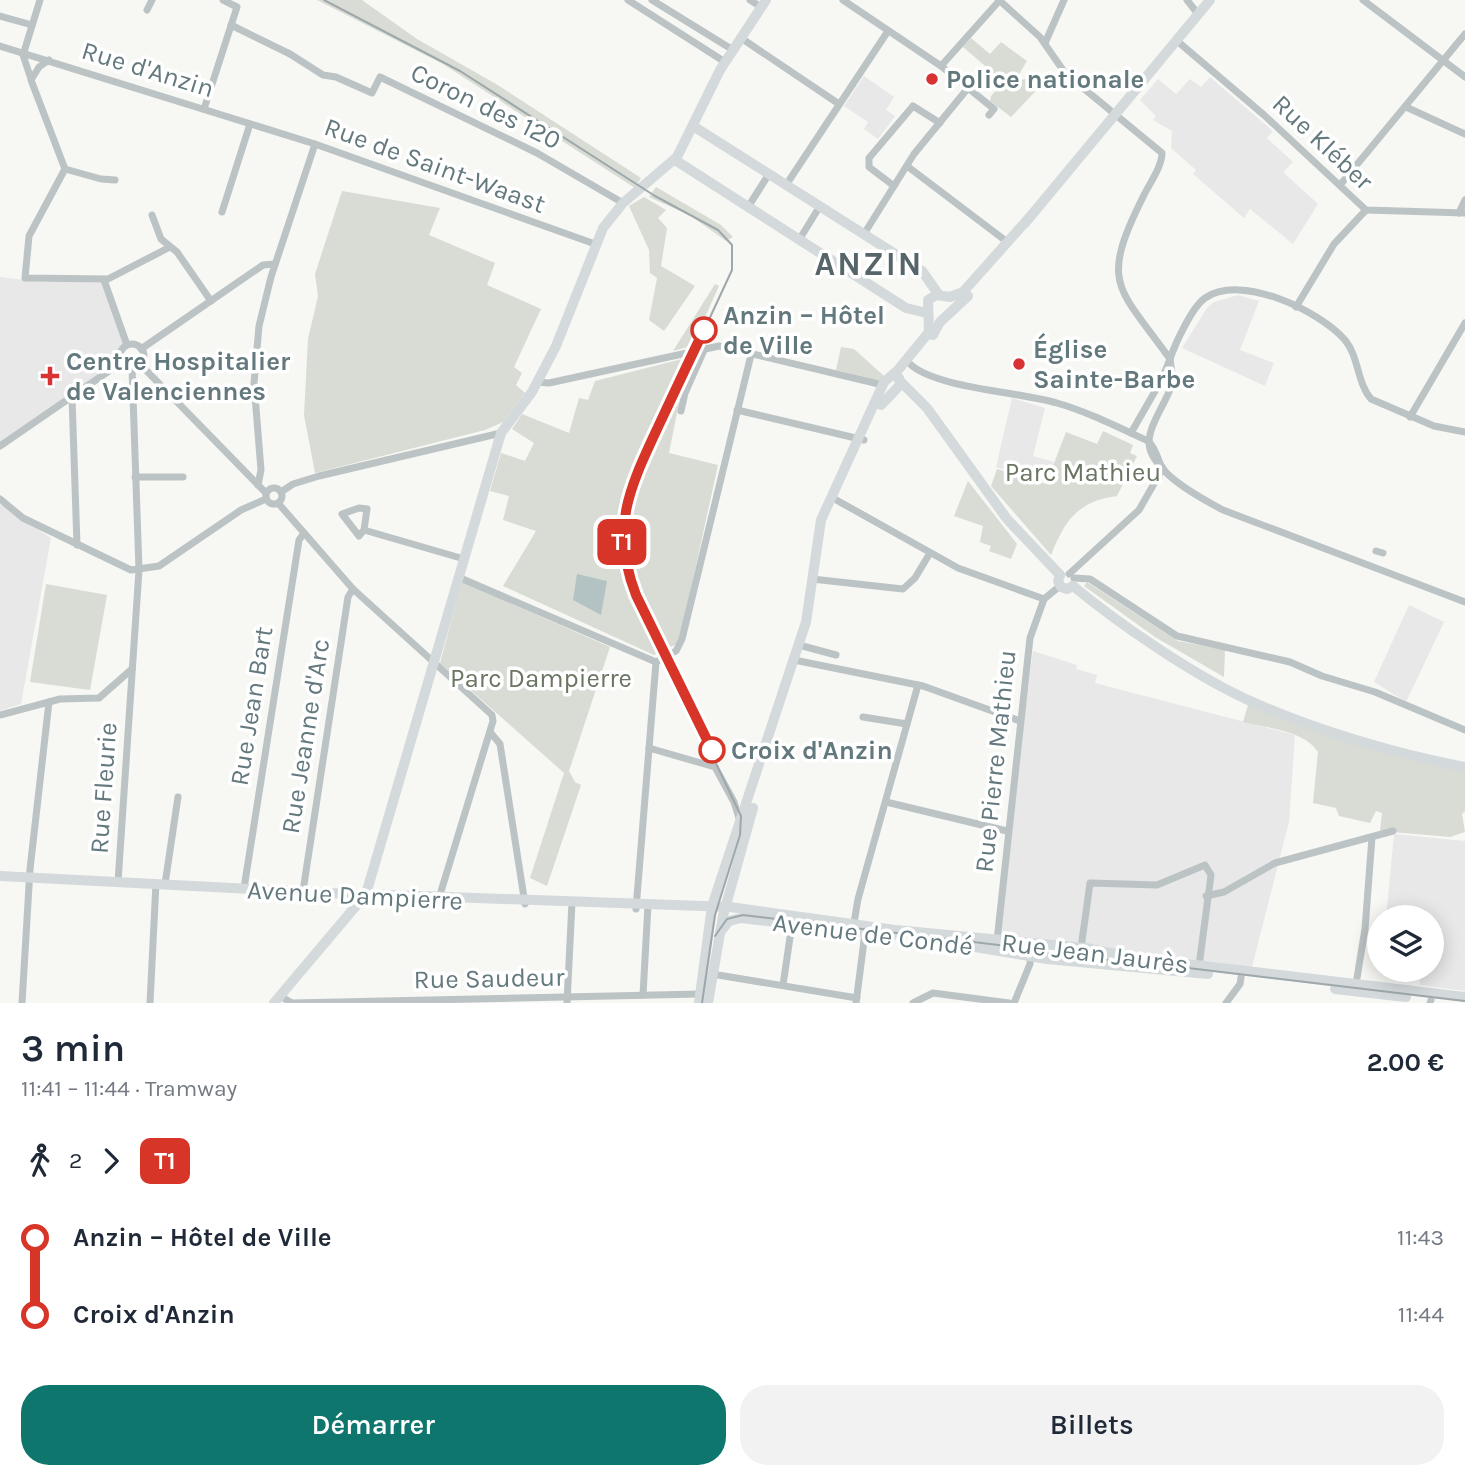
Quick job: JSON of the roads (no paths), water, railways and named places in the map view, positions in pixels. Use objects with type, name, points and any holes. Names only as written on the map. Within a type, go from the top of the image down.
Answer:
[{"type":"main road","points":[[277,999],[366,894],[501,433],[537,383],[556,346],[595,244],[609,219],[626,200],[675,160],[725,62],[763,4]]},
{"type":"main road","points":[[892,384],[943,319],[970,294],[1202,5]]},
{"type":"main road","points":[[693,126],[924,273],[951,310]]},
{"type":"main road","points":[[675,160],[906,308],[943,319]]},
{"type":"main road","points":[[700,998],[711,911],[813,617],[815,579],[822,537],[833,499],[861,439],[892,384],[929,332],[928,300],[965,290],[1029,218]]},
{"type":"main road","points":[[892,384],[917,397],[999,510],[1067,580],[1200,673],[1246,699],[1397,751],[1465,767]]},
{"type":"main road","points":[[708,1003],[720,932],[729,912],[729,894],[796,661]]},
{"type":"main road","name":"Avenue Dampierre","points":[[0,876],[642,907]]},
{"type":"main road","points":[[642,907],[729,912]]},
{"type":"main road","name":"Rue Jean Jaurès","points":[[729,912],[854,923],[996,945],[1032,943],[1081,948],[1117,956],[1242,974],[1356,984],[1374,994],[1459,1003]]},
{"type":"main road","name":"Avenue de Condé","points":[[729,912],[792,924],[864,933],[996,945],[1031,956],[1242,974],[1374,994]]},
{"type":"main road","name":"Rue Jean Jaurès","points":[[1374,994],[1465,997]]},
{"type":"street","points":[[40,0],[24,52],[31,80],[65,169],[29,236],[25,278],[104,280],[162,254],[170,247]]},
{"type":"street","points":[[147,10],[152,0]]},
{"type":"street","points":[[205,109],[237,7],[223,0]]},
{"type":"street","points":[[628,0],[725,62]]},
{"type":"street","points":[[652,0],[733,50]]},
{"type":"street","points":[[750,0],[763,4]]},
{"type":"street","points":[[843,0],[942,66],[994,109],[989,115]]},
{"type":"street","points":[[942,66],[999,0],[1045,43],[1063,71],[1163,155],[1123,239],[1117,273],[1124,297],[1170,359],[1172,385],[1152,422],[1148,440]]},
{"type":"street","points":[[1045,43],[1064,0]]},
{"type":"street","points":[[1187,0],[1202,5]]},
{"type":"street","points":[[1363,0],[1465,77]]},
{"type":"street","points":[[0,16],[32,24]]},
{"type":"street","name":"Coron des 120","points":[[232,25],[323,75],[339,78],[372,93],[380,77],[537,153],[626,200]]},
{"type":"street","points":[[786,185],[888,31]]},
{"type":"street","points":[[1340,185],[1465,34]]},
{"type":"street","points":[[741,38],[839,104]]},
{"type":"street","name":"Rue Kléber","points":[[1176,40],[1264,114],[1366,210],[1462,213]]},
{"type":"street","name":"Rue d'Anzin","points":[[0,46],[260,127]]},
{"type":"street","points":[[31,80],[39,67],[49,60]]},
{"type":"street","points":[[864,234],[907,166],[968,88]]},
{"type":"street","points":[[894,186],[869,167],[869,158],[912,106],[940,123]]},
{"type":"street","points":[[1406,107],[1465,134]]},
{"type":"street","points":[[222,212],[250,124]]},
{"type":"street","name":"Rue de Saint-Waast","points":[[260,127],[595,244]]},
{"type":"street","points":[[258,485],[261,470],[254,375],[261,318],[271,276],[315,144]]},
{"type":"street","points":[[907,166],[1006,241]]},
{"type":"street","points":[[65,169],[115,180]]},
{"type":"street","points":[[748,207],[769,174]]},
{"type":"street","points":[[1462,213],[1465,200]]},
{"type":"street","points":[[799,240],[820,206]]},
{"type":"street","points":[[1296,307],[1334,244],[1366,210]]},
{"type":"street","points":[[152,215],[156,232],[177,252],[211,301]]},
{"type":"street","points":[[141,349],[265,264],[275,264]]},
{"type":"street","points":[[254,272],[271,276]]},
{"type":"street","points":[[104,280],[127,345]]},
{"type":"street","points":[[1131,433],[1162,379],[1200,302],[1216,293],[1244,289],[1296,307],[1319,319],[1343,338],[1352,350],[1364,387],[1371,398],[1410,417],[1465,432]]},
{"type":"street","points":[[1410,417],[1465,323]]},
{"type":"street","points":[[122,362],[121,352],[127,345],[135,344],[141,349],[143,358],[136,366]]},
{"type":"street","points":[[537,383],[549,383],[721,346],[751,355],[892,384]]},
{"type":"street","points":[[681,411],[685,393],[705,348]]},
{"type":"street","points":[[656,662],[673,653],[684,635],[751,355]]},
{"type":"street","points":[[122,362],[136,366],[258,485],[272,504],[278,503]]},
{"type":"street","points":[[0,446],[122,362]]},
{"type":"street","points":[[910,364],[918,371],[948,380],[1057,402],[1148,440],[1154,446],[1163,468],[1198,496],[1227,512],[1465,602]]},
{"type":"street","name":"Rue Fleurie","points":[[118,881],[139,570],[135,477],[136,366]]},
{"type":"street","points":[[72,397],[77,545]]},
{"type":"street","points":[[737,410],[861,439]]},
{"type":"street","points":[[278,503],[281,492],[307,480],[501,433]]},
{"type":"street","name":"Rue Pierre Mathieu","points":[[996,945],[1030,638],[1044,600],[1139,510],[1163,468]]},
{"type":"street","points":[[135,477],[183,477]]},
{"type":"street","points":[[0,499],[20,516],[125,569],[139,570],[159,566],[266,496],[274,487],[281,492]]},
{"type":"street","points":[[833,499],[961,570],[1044,600]]},
{"type":"street","points":[[278,503],[353,589],[492,715],[490,732],[439,898]]},
{"type":"street","points":[[363,530],[464,559]]},
{"type":"street","name":"Rue Jean Bart","points":[[244,888],[299,540],[304,533]]},
{"type":"street","points":[[815,579],[903,589],[912,582],[930,553]]},
{"type":"street","points":[[458,577],[656,662]]},
{"type":"street","points":[[1067,580],[1090,579],[1177,636],[1290,662],[1379,694],[1465,730]]},
{"type":"street","name":"Rue Jeanne d'Arc","points":[[303,891],[348,597],[353,589]]},
{"type":"street","points":[[801,646],[836,655]]},
{"type":"street","points":[[796,661],[918,685],[1020,722]]},
{"type":"street","points":[[643,995],[642,907],[648,763],[656,662]]},
{"type":"street","points":[[0,715],[49,702],[99,698],[133,669]]},
{"type":"street","points":[[854,923],[858,899],[918,685]]},
{"type":"street","points":[[22,1003],[29,877],[49,702]]},
{"type":"street","points":[[863,717],[907,724]]},
{"type":"street","points":[[490,732],[500,744],[525,902]]},
{"type":"street","points":[[649,748],[715,767],[735,804],[739,828]]},
{"type":"street","points":[[150,1003],[160,884],[178,797]]},
{"type":"street","points":[[886,803],[1007,831]]},
{"type":"street","points":[[1206,896],[1224,892],[1272,864],[1393,831]]},
{"type":"street","points":[[1356,984],[1373,836]]},
{"type":"street","points":[[1081,948],[1088,887],[1091,882],[1157,885],[1205,865],[1211,873],[1199,966]]},
{"type":"street","points":[[567,1000],[572,904]]},
{"type":"street","points":[[783,985],[792,924]]},
{"type":"street","points":[[712,974],[856,1000],[864,933]]},
{"type":"street","points":[[913,1003],[933,993],[1012,1003],[1031,956],[1032,943]]},
{"type":"street","points":[[1226,1003],[1242,974]]},
{"type":"street","name":"Rue Saudeur","points":[[277,999],[292,1003],[567,1000],[643,995],[700,998]]},
{"type":"tram line","points":[[324,0],[460,71],[655,196],[718,230],[732,245],[732,270],[629,492],[623,544],[636,595],[741,816],[740,835],[715,915],[702,1003]]},
{"type":"tram line","name":"T1","points":[[704,330],[631,485],[625,507],[622,537],[626,569],[636,595],[712,750]]},
{"type":"tram line","points":[[715,936],[727,919],[743,915],[1025,948]]},
{"type":"tram line","points":[[1016,948],[1086,959],[1121,960],[1465,1001]]},
{"type":"place","name":"Police nationale","points":[[932,79]]},
{"type":"place","name":"Anzin – Hôtel de Ville","points":[[704,330]]},
{"type":"place","name":"Église Sainte-Barbe","points":[[1019,364]]},
{"type":"place","name":"Centre Hospitalier de Valenciennes","points":[[50,376]]},
{"type":"place","name":"Croix d'Anzin","points":[[712,750]]},
{"type":"district","name":"ANZIN","points":[[869,263]]},
{"type":"park label","name":"Parc Mathieu","points":[[1083,472]]},
{"type":"park label","name":"Parc Dampierre","points":[[541,678]]}]
